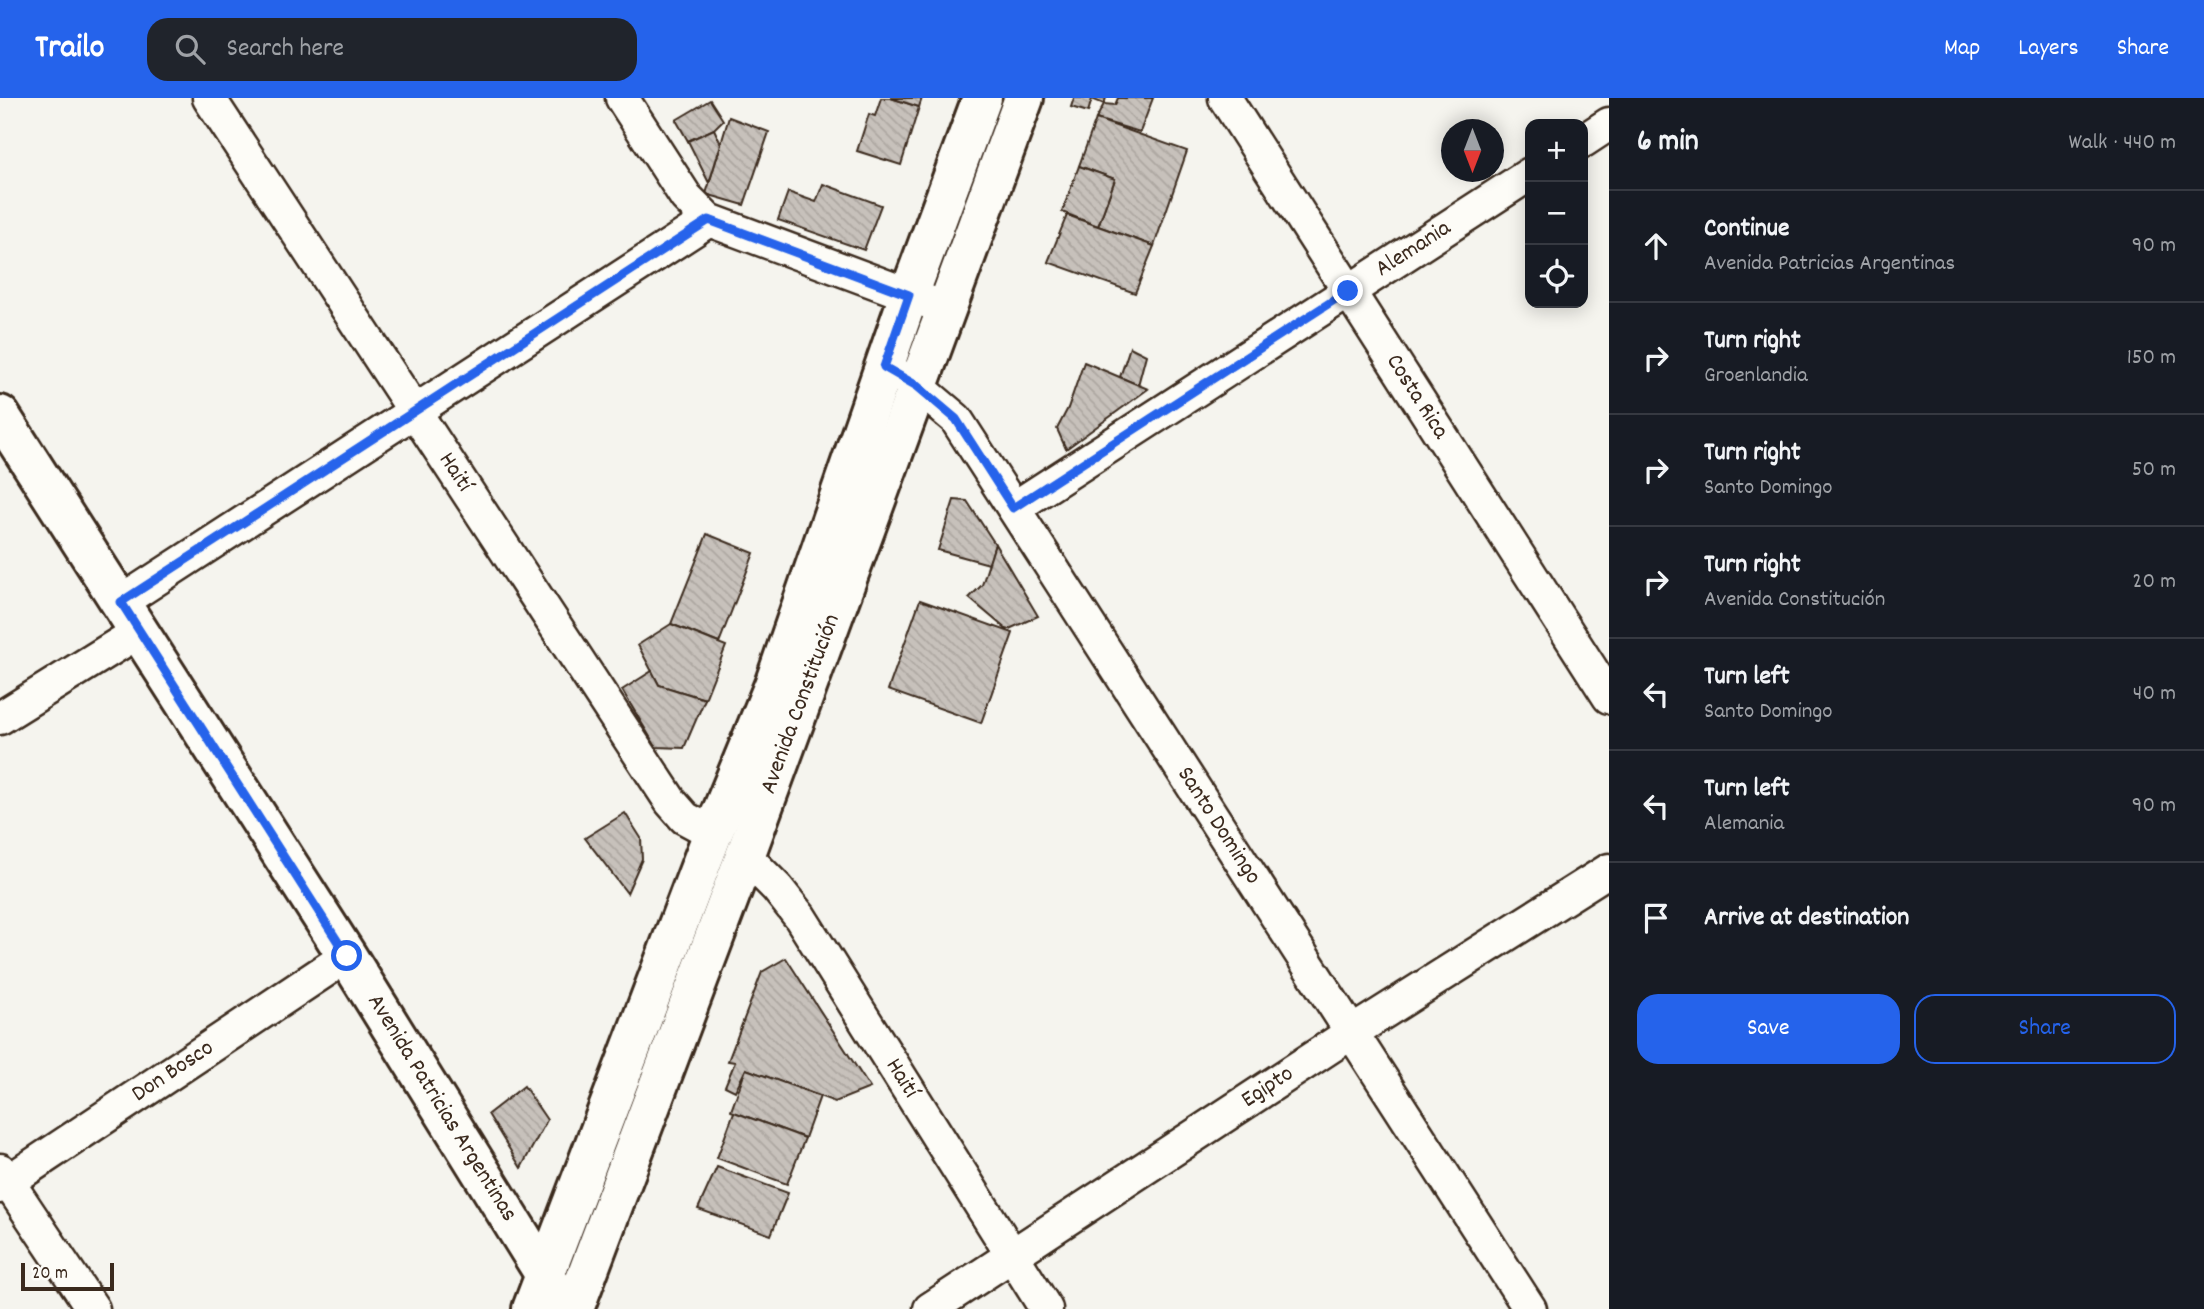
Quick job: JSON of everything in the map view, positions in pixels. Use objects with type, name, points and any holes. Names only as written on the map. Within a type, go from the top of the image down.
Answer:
[{"type":"main road","name":"Avenida Constitución","points":[[539,1293],[713,833],[774,685],[909,295],[982,98]]},
{"type":"main road","name":"Avenida Constitución","points":[[574,1309],[745,856],[1024,98]]},
{"type":"main road","name":"Avenida Patricias Argentinas","points":[[0,415],[347,956],[539,1293],[566,1309]]},
{"type":"street","name":"Haití","points":[[209,98],[671,802],[685,818],[713,833]]},
{"type":"street","points":[[622,98],[686,197],[709,220],[946,308]]},
{"type":"street","name":"Costa Rica","points":[[1225,98],[1609,697]]},
{"type":"street","points":[[1588,138],[1609,124]]},
{"type":"street","name":"Alemania","points":[[1013,508],[1525,177]]},
{"type":"street","points":[[0,718],[131,617],[413,410],[709,220]]},
{"type":"street","name":"Santo Domingo","points":[[884,367],[917,386],[956,419],[1530,1309]]},
{"type":"street","name":"Haití","points":[[745,856],[777,888],[800,917],[1046,1309]]},
{"type":"street","name":"Egipto","points":[[930,1309],[1351,1032],[1609,870]]},
{"type":"street","name":"Don Bosco","points":[[3,1180],[347,956]]},
{"type":"street","points":[[3,1180],[93,1309]]},
{"type":"building","points":[[881,98],[891,98],[919,107],[901,165],[857,151],[869,114],[875,116]]},
{"type":"building","points":[[891,98],[922,98],[919,107]]},
{"type":"building","points":[[1074,98],[1106,98],[1104,104],[1092,99],[1088,112],[1071,107]]},
{"type":"building","points":[[1118,98],[1153,98],[1140,132],[1096,119],[1104,104],[1115,105]]},
{"type":"building","points":[[710,100],[723,120],[714,129],[688,141],[676,120]]},
{"type":"building","points":[[729,117],[769,132],[744,205],[706,194]]},
{"type":"building","points":[[1096,119],[1187,151],[1154,246],[1098,226],[1115,179],[1079,166]]},
{"type":"building","points":[[714,129],[721,144],[709,183],[688,141]]},
{"type":"building","points":[[1079,166],[1115,179],[1098,226],[1062,212]]},
{"type":"building","points":[[823,184],[881,205],[864,250],[778,220],[788,192],[816,202]]},
{"type":"building","points":[[1067,215],[1154,246],[1135,293],[1048,262]]},
{"type":"building","points":[[1130,347],[1146,355],[1138,385],[1120,377]]},
{"type":"building","points":[[1084,362],[1148,389],[1066,449],[1057,429],[1068,408]]},
{"type":"building","points":[[954,500],[967,501],[995,544],[989,564],[938,550]]},
{"type":"building","points":[[707,534],[754,553],[719,643],[671,624]]},
{"type":"building","points":[[995,544],[1038,616],[1007,630],[969,598],[982,585]]},
{"type":"building","points":[[920,600],[1013,633],[981,723],[888,690]]},
{"type":"building","points":[[671,624],[726,646],[705,699],[659,685],[638,645]]},
{"type":"building","points":[[652,671],[659,685],[705,699],[684,748],[656,747],[622,690]]},
{"type":"building","points":[[625,813],[641,838],[642,859],[627,893],[585,838]]},
{"type":"building","points":[[786,958],[870,1088],[835,1102],[746,1069],[735,1091],[725,1086],[735,1062],[728,1061],[762,972]]},
{"type":"building","points":[[746,1069],[820,1096],[805,1138],[731,1111]]},
{"type":"building","points":[[524,1086],[547,1120],[521,1168],[488,1114]]},
{"type":"building","points":[[734,1112],[805,1138],[787,1184],[717,1158]]},
{"type":"building","points":[[717,1167],[788,1193],[771,1235],[698,1209]]},
{"type":"route","points":[[347,956],[121,602],[709,220],[909,295],[884,367],[917,386],[956,419],[1013,508],[1348,291]]}]
